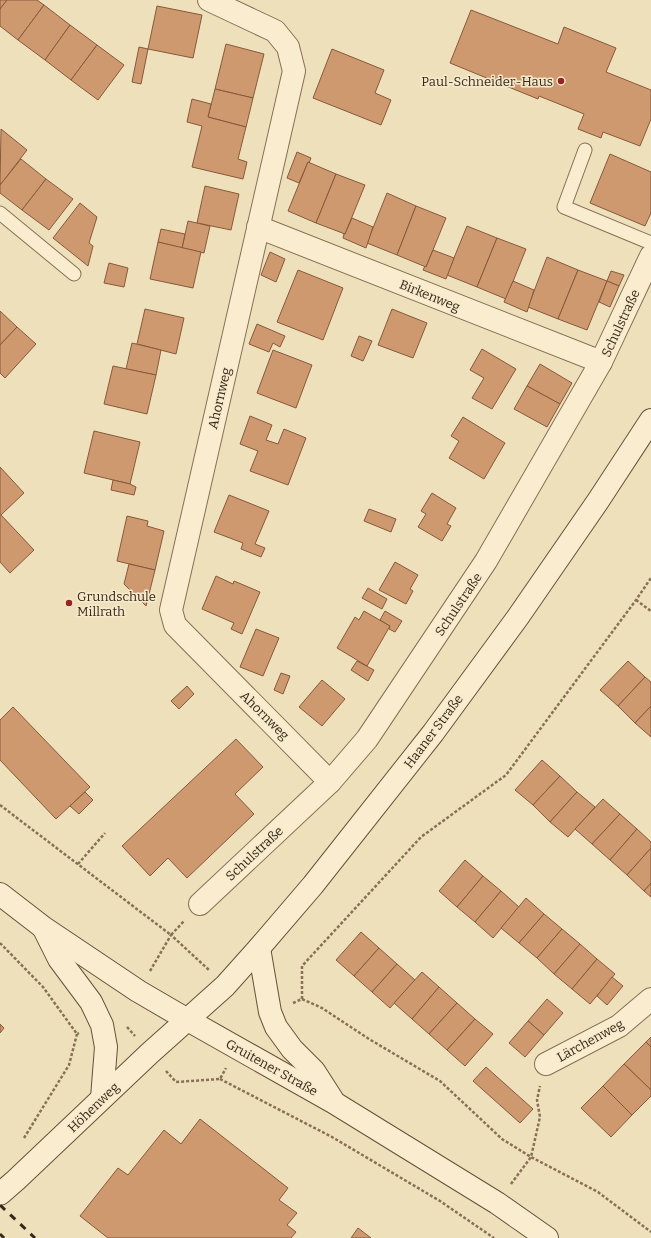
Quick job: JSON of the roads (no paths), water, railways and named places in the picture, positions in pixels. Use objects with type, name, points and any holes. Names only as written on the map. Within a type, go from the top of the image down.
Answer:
[{"type":"street","name":"Ahornweg","points":[[209,0],[275,31],[288,47],[294,71],[171,610],[175,625],[330,782]]},
{"type":"street","name":"Birkenweg","points":[[258,227],[601,362]]},
{"type":"street","name":"Schulstraße","points":[[200,904],[330,782],[368,739],[486,561],[601,362],[651,256]]},
{"type":"street","name":"Haaner Straße","points":[[186,1019],[225,986],[259,948],[313,885],[433,733],[527,604],[598,501],[651,420]]},
{"type":"street","name":"Gruitener Straße","points":[[0,894],[44,928],[138,991],[333,1102],[497,1204],[547,1238]]},
{"type":"street","points":[[44,928],[59,959],[91,1002],[102,1025],[106,1047],[102,1098]]},
{"type":"street","points":[[259,948],[270,1012],[276,1027],[292,1049],[314,1071],[333,1102]]},
{"type":"street","name":"Lärchenweg","points":[[546,1064],[618,1026],[651,999]]},
{"type":"street","name":"Höhenweg","points":[[0,1194],[186,1019]]},
{"type":"lane","points":[[586,150],[564,207],[651,243]]},
{"type":"lane","points":[[0,213],[74,274]]},
{"type":"railway","points":[[0,1205],[35,1238]]},
{"type":"railway","points":[[0,1234],[4,1238]]},
{"type":"place","name":"Paul-Schneider-Haus","points":[[561,81]]},
{"type":"place","name":"Grundschule Millrath","points":[[69,603]]}]
